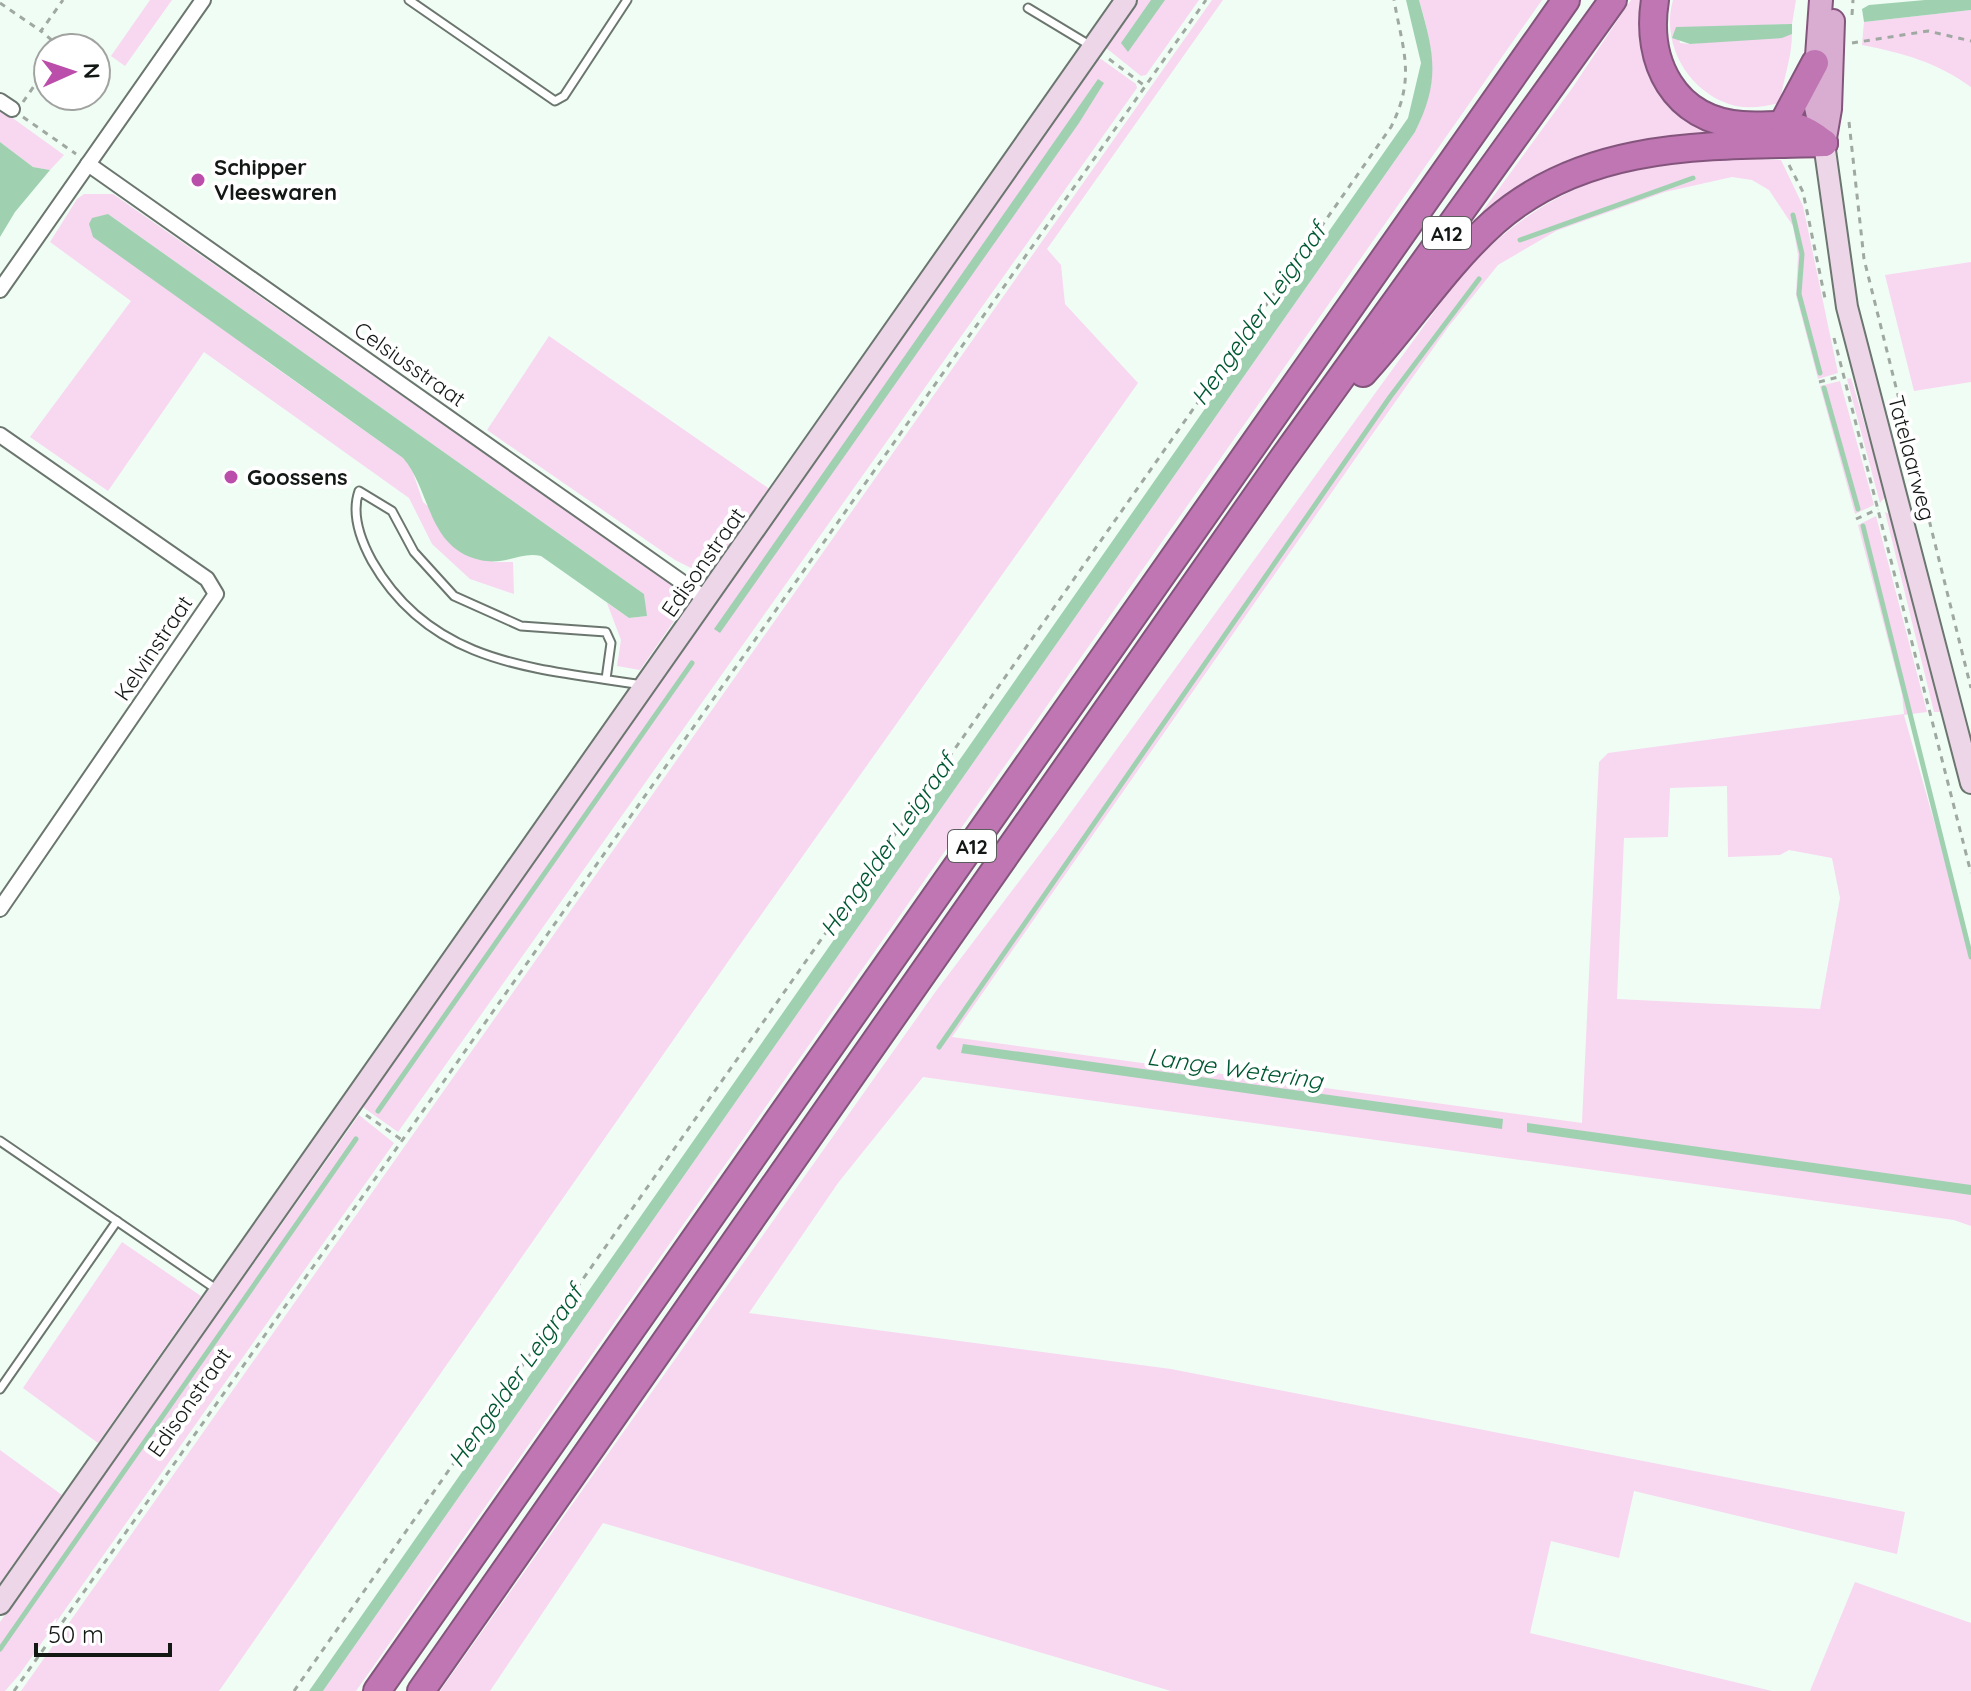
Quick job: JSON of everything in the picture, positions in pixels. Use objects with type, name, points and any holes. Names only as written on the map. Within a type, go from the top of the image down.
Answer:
[{"type":"highway","name":"A12","points":[[377,1691],[1566,0]]},
{"type":"highway","name":"A12","points":[[421,1691],[1279,464],[1613,0]]},
{"type":"highway","points":[[1655,0],[1653,51],[1665,80],[1682,101],[1713,120],[1743,125],[1783,123],[1809,131],[1824,143]]},
{"type":"highway","points":[[1783,123],[1824,54]]},
{"type":"highway","name":"A12","points":[[1279,464],[1401,331],[1462,255],[1495,221],[1525,198],[1553,182],[1625,155],[1674,147],[1824,143]]},
{"type":"main road","points":[[1821,0],[1824,54]]},
{"type":"main road","points":[[1824,143],[1814,109],[1835,0]]},
{"type":"street","points":[[0,290],[203,0]]},
{"type":"street","name":"Edisonstraat","points":[[0,1604],[1126,0]]},
{"type":"street","name":"Tatelaarweg","points":[[1824,143],[1838,261],[1863,371],[1971,783]]},
{"type":"street","name":"Celsiusstraat","points":[[88,164],[706,599]]},
{"type":"street","name":"Kelvinstraat","points":[[0,435],[207,579],[216,594],[0,909]]},
{"type":"lane","points":[[409,0],[555,101],[564,96],[627,0]]},
{"type":"lane","points":[[1028,8],[1093,47]]},
{"type":"lane","points":[[606,679],[611,643],[606,632],[521,626],[454,596],[414,552],[392,511],[359,491],[356,501],[361,541],[384,582],[415,616],[455,645],[532,667],[606,679],[645,685]]},
{"type":"lane","points":[[0,1141],[218,1291]]},
{"type":"lane","points":[[0,1389],[117,1221]]},
{"type":"path","points":[[0,3],[41,31],[63,0]]},
{"type":"path","name":"Edisonstraat","points":[[14,1691],[1206,0]]},
{"type":"path","points":[[294,1691],[1391,127],[1404,102],[1407,85],[1407,52],[1394,0]]},
{"type":"path","points":[[1824,54],[1928,31],[1971,41]]},
{"type":"path","points":[[1093,47],[1145,86]]},
{"type":"path","points":[[6,105],[22,104],[32,89]]},
{"type":"path","points":[[6,105],[88,164]]},
{"type":"path","name":"Tatelaarweg","points":[[1849,134],[1864,259],[1971,688]]},
{"type":"path","points":[[1819,382],[1863,371]]},
{"type":"path","points":[[1856,519],[1898,500]]},
{"type":"path","points":[[349,1103],[403,1140]]},
{"type":"shaded area","points":[[150,0],[172,0],[125,66],[112,55]]},
{"type":"shaded area","points":[[1138,0],[1199,0],[1146,75],[1141,76],[1105,47]]},
{"type":"shaded area","points":[[1151,0],[1165,0],[1128,52],[1121,43]]},
{"type":"shaded area","points":[[1212,0],[1223,0],[1047,249],[1061,265],[1065,304],[1138,383],[734,953],[219,1691],[21,1691]]},
{"type":"shaded area","points":[[1406,0],[1419,0],[1431,51],[1429,97],[1415,132],[323,1691],[309,1691],[1408,118],[1421,63]]},
{"type":"shaded area","points":[[1419,0],[1542,0],[356,1691],[323,1691],[1415,132],[1427,99],[1431,67],[1428,34]]},
{"type":"shaded area","points":[[1631,0],[1646,0],[1659,84],[1753,138],[1676,140],[1463,238],[1573,87]]},
{"type":"shaded area","points":[[1673,0],[1796,0],[1792,24],[1676,28],[1680,43],[1690,44],[1792,34],[1780,103],[1736,106],[1705,91],[1692,79],[1682,66],[1671,34]]},
{"type":"shaded area","points":[[1971,0],[1971,10],[1864,22],[1862,9],[1869,5]]},
{"type":"shaded area","points":[[1971,10],[1971,87],[1919,60],[1862,45],[1864,22]]},
{"type":"shaded area","points":[[1792,24],[1792,34],[1782,38],[1690,44],[1672,38],[1676,27]]},
{"type":"shaded area","points":[[1101,59],[1136,84],[1137,88],[398,1132],[364,1108],[364,1103],[1097,60]]},
{"type":"shaded area","points":[[1098,79],[1104,83],[1079,123],[720,633],[714,629]]},
{"type":"shaded area","points":[[0,109],[64,155],[50,170],[33,167],[0,142]]},
{"type":"shaded area","points":[[0,142],[33,167],[50,170],[15,212],[0,237]]},
{"type":"shaded area","points":[[1727,157],[1781,160],[1803,206],[1838,373],[1818,379],[1796,295],[1798,255],[1793,226],[1769,190],[1752,180],[1732,177],[1665,192],[1556,231],[1498,265],[1449,326],[1369,439],[952,1037],[1582,1123],[1599,762],[1608,753],[1904,714],[1902,694],[1858,525],[1876,516],[1927,712],[1904,715],[1971,952],[1971,1226],[1954,1220],[923,1077],[838,1183],[749,1313],[1171,1369],[1905,1512],[1897,1554],[1634,1491],[1619,1558],[1551,1541],[1530,1633],[1772,1691],[1171,1691],[603,1523],[490,1691],[440,1691],[936,991],[1058,830],[1461,275],[1489,247],[1549,203],[1614,174],[1687,160]],"holes":[[[1727,786],[1728,857],[1780,855],[1789,850],[1832,858],[1840,898],[1820,1009],[1617,999],[1624,838],[1668,837],[1670,788]]]},
{"type":"shaded area","points":[[84,194],[113,194],[673,585],[682,599],[681,611],[640,670],[617,666],[621,640],[607,603],[629,618],[646,616],[644,594],[108,214],[262,358],[403,458],[411,467],[423,502],[493,562],[513,562],[514,594],[470,579],[432,544],[409,498],[204,352],[108,491],[30,437],[131,301],[50,242],[77,199]]},
{"type":"shaded area","points":[[108,214],[644,594],[647,616],[629,618],[541,556],[480,560],[450,544],[440,531],[403,458],[93,237],[89,224],[92,218]]},
{"type":"shaded area","points":[[1971,262],[1971,382],[1914,391],[1885,275]]},
{"type":"shaded area","points":[[549,336],[771,490],[722,561],[693,569],[675,560],[487,430]]},
{"type":"shaded area","points":[[1851,378],[1886,496],[1880,503],[1847,379]]},
{"type":"shaded area","points":[[1840,381],[1874,505],[1855,514],[1820,386]]},
{"type":"shaded area","points":[[1885,512],[1892,515],[1943,712],[1934,712]]},
{"type":"shaded area","points":[[963,1044],[1503,1119],[1502,1129],[961,1053]]},
{"type":"shaded area","points":[[359,1115],[394,1143],[19,1675],[5,1691],[0,1691],[0,1622]]},
{"type":"shaded area","points":[[1527,1123],[1971,1185],[1971,1195],[1527,1132]]},
{"type":"shaded area","points":[[122,1242],[201,1296],[98,1443],[23,1388]]},
{"type":"shaded area","points":[[0,1450],[62,1495],[0,1583]]},
{"type":"shaded area","points":[[1855,1582],[1971,1623],[1971,1691],[1810,1691]]},
{"type":"waterway","points":[[1520,240],[1693,178]]},
{"type":"waterway","points":[[1793,215],[1802,254],[1799,294],[1820,373]]},
{"type":"waterway","points":[[939,1047],[1390,397],[1479,279]]},
{"type":"waterway","points":[[1824,388],[1858,509]]},
{"type":"waterway","points":[[1863,526],[1971,957]]},
{"type":"waterway","points":[[378,1111],[692,663]]},
{"type":"waterway","points":[[0,1649],[356,1139]]},
{"type":"place","name":"Schipper Vleeswaren","points":[[198,180]]},
{"type":"place","name":"Goossens","points":[[231,477]]},
{"type":"water label","name":"Hengelder Leigraaf","points":[[1258,314]]},
{"type":"water label","name":"Hengelder Leigraaf","points":[[887,845]]},
{"type":"water label","name":"Lange Wetering","points":[[1235,1068]]},
{"type":"water label","name":"Hengelder Leigraaf","points":[[515,1376]]}]
